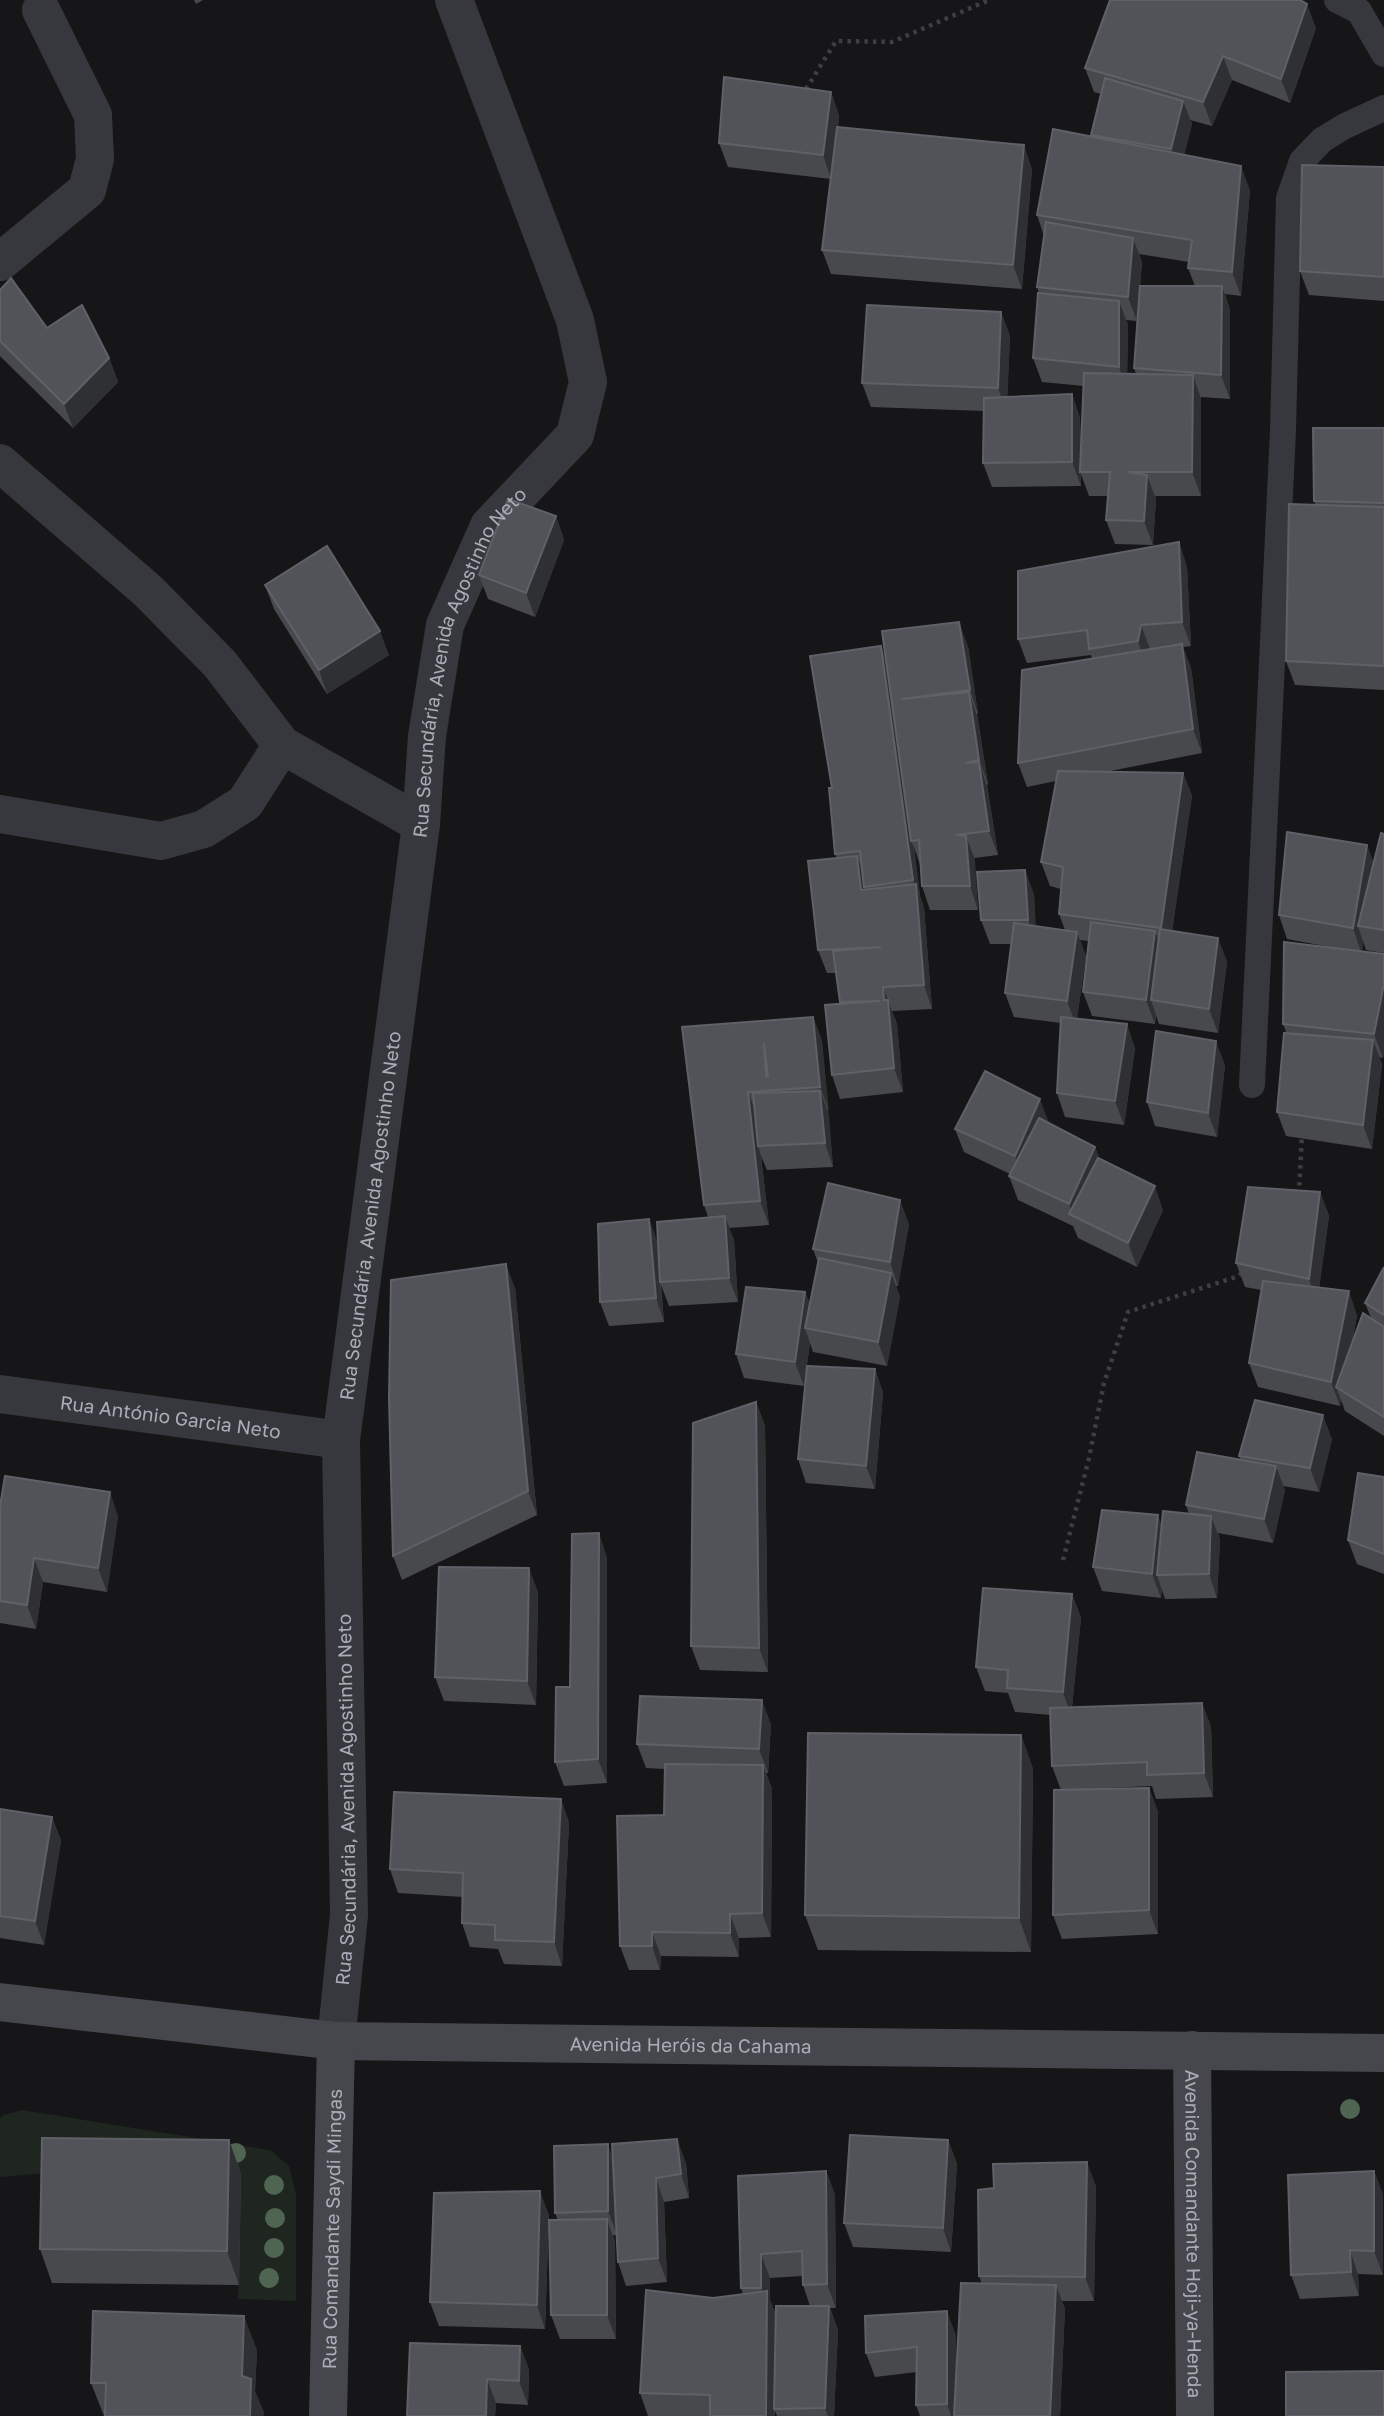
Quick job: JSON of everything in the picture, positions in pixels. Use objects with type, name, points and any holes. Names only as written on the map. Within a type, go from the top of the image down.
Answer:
[{"type":"street","name":"Rua Secundária, Avenida Agostinho Neto","points":[[336,2041],[349,1915],[341,1440],[421,824],[427,736],[445,625],[489,526],[575,435],[588,382],[575,320],[454,0]]},
{"type":"street","points":[[0,262],[87,190],[95,159],[93,115],[41,10]]},
{"type":"street","points":[[0,463],[148,591],[220,664],[282,745],[421,824]]},
{"type":"street","points":[[0,814],[161,841],[204,829],[245,803],[282,745]]},
{"type":"street","name":"Rua António Garcia Neto","points":[[0,1394],[341,1440]]},
{"type":"street","name":"Avenida Heróis da Cahama","points":[[0,2002],[336,2041],[1384,2053]]},
{"type":"street","name":"Rua Comandante Saydi Mingas","points":[[328,2416],[336,2041]]},
{"type":"street","name":"Avenida Comandante Hoji-ya-Henda","points":[[1192,2050],[1195,2416]]},
{"type":"lane","points":[[1337,0],[1359,12],[1384,54]]},
{"type":"lane","points":[[1252,1085],[1283,430],[1289,198],[1302,161],[1322,140],[1384,108]]},
{"type":"path","points":[[806,89],[836,41],[892,42],[989,0]]},
{"type":"path","points":[[1252,1085],[1302,1128],[1299,1203]]},
{"type":"path","points":[[1063,1560],[1089,1458],[1104,1382],[1128,1312],[1239,1276],[1248,1266]]},
{"type":"shaded area","points":[[22,2110],[270,2150],[289,2166],[296,2194],[296,2301],[238,2299],[241,2174],[55,2172],[0,2177],[0,2118]]},
{"type":"building","points":[[1110,0],[1300,0],[1307,4],[1281,79],[1223,56],[1203,102],[1085,68]]},
{"type":"building","points":[[724,77],[831,92],[823,155],[719,143]]},
{"type":"building","points":[[1105,78],[1183,101],[1171,149],[1091,135]]},
{"type":"building","points":[[837,127],[1024,145],[1013,265],[822,250]]},
{"type":"building","points":[[1053,129],[1241,166],[1232,272],[1188,268],[1192,240],[1037,215]]},
{"type":"building","points":[[1302,165],[1384,167],[1384,277],[1300,271]]},
{"type":"building","points":[[1046,222],[1133,238],[1128,297],[1037,287]]},
{"type":"building","points":[[11,278],[47,328],[82,305],[109,358],[64,404],[0,341],[0,290]]},
{"type":"building","points":[[1140,286],[1222,286],[1221,375],[1134,368]]},
{"type":"building","points":[[1038,293],[1119,301],[1119,367],[1033,358]]},
{"type":"building","points":[[867,305],[1001,312],[998,388],[862,383]]},
{"type":"building","points":[[1084,373],[1193,375],[1192,472],[1127,472],[1147,475],[1144,521],[1106,520],[1110,472],[1080,472]]},
{"type":"building","points":[[1072,394],[1072,462],[983,463],[984,398]]},
{"type":"building","points":[[1313,428],[1384,428],[1384,503],[1314,501]]},
{"type":"building","points":[[508,499],[556,516],[526,593],[479,575]]},
{"type":"building","points":[[1289,504],[1384,507],[1384,666],[1286,661]]},
{"type":"building","points":[[1179,542],[1182,622],[1141,625],[1138,641],[1089,649],[1087,630],[1018,639],[1018,571]]},
{"type":"building","points":[[327,546],[380,631],[319,670],[265,585]]},
{"type":"building","points":[[959,622],[970,690],[902,699],[969,692],[979,760],[966,763],[979,762],[989,831],[956,835],[966,836],[970,886],[922,886],[919,840],[911,841],[882,631]]},
{"type":"building","points":[[1182,644],[1193,729],[1018,763],[1022,670]]},
{"type":"building","points":[[881,646],[913,880],[864,887],[860,851],[835,854],[829,788],[832,788],[810,656]]},
{"type":"building","points":[[1058,771],[1183,773],[1161,928],[1059,914],[1063,867],[1041,862]]},
{"type":"building","points":[[1287,832],[1367,845],[1353,928],[1279,915]]},
{"type":"building","points":[[1381,833],[1384,834],[1384,930],[1358,926]]},
{"type":"building","points":[[857,856],[861,890],[916,884],[924,985],[883,987],[884,1000],[888,1000],[894,1068],[832,1075],[825,1005],[880,1001],[840,1002],[833,951],[881,947],[818,950],[808,861]]},
{"type":"building","points":[[1025,870],[1028,920],[981,920],[977,872]]},
{"type":"building","points":[[1091,922],[1155,931],[1146,1000],[1083,992]]},
{"type":"building","points":[[1014,923],[1077,932],[1067,1001],[1005,993]]},
{"type":"building","points":[[1160,929],[1218,938],[1209,1009],[1151,1000]]},
{"type":"building","points":[[1284,942],[1384,954],[1384,984],[1374,1034],[1283,1024]]},
{"type":"building","points":[[813,1017],[820,1087],[748,1092],[760,1201],[704,1205],[682,1027]],"holes":[[[764,1043],[768,1076],[766,1076]]]},
{"type":"building","points":[[1061,1017],[1127,1024],[1115,1101],[1057,1093]]},
{"type":"building","points":[[1156,1031],[1216,1041],[1208,1113],[1147,1102]]},
{"type":"building","points":[[1284,1033],[1373,1040],[1363,1125],[1277,1112]]},
{"type":"building","points":[[985,1071],[1040,1099],[1015,1156],[955,1129]]},
{"type":"building","points":[[820,1091],[825,1143],[758,1146],[753,1093]]},
{"type":"building","points":[[1039,1118],[1095,1147],[1069,1204],[1009,1176]]},
{"type":"building","points":[[1098,1158],[1155,1186],[1128,1243],[1069,1214]]},
{"type":"building","points":[[828,1183],[900,1200],[890,1262],[813,1249]]},
{"type":"building","points":[[1248,1187],[1320,1192],[1309,1279],[1236,1263]]},
{"type":"building","points":[[725,1216],[729,1278],[660,1282],[657,1222]]},
{"type":"building","points":[[649,1219],[656,1298],[600,1302],[598,1224]]},
{"type":"building","points":[[819,1258],[891,1273],[878,1342],[805,1328]]},
{"type":"building","points":[[506,1264],[528,1491],[393,1556],[389,1398],[391,1280]]},
{"type":"building","points":[[1384,1267],[1384,1315],[1365,1303]]},
{"type":"building","points":[[1263,1281],[1349,1291],[1331,1382],[1249,1363]]},
{"type":"building","points":[[746,1287],[805,1292],[795,1362],[736,1354]]},
{"type":"building","points":[[1363,1313],[1384,1327],[1384,1417],[1336,1387]]},
{"type":"building","points":[[807,1366],[875,1369],[866,1466],[798,1459]]},
{"type":"building","points":[[1255,1400],[1323,1415],[1310,1468],[1239,1456]]},
{"type":"building","points":[[756,1402],[759,1648],[691,1646],[693,1423]]},
{"type":"building","points":[[1197,1452],[1276,1466],[1264,1519],[1186,1505]]},
{"type":"building","points":[[1358,1473],[1384,1477],[1384,1554],[1348,1540]]},
{"type":"building","points":[[5,1476],[110,1492],[98,1568],[34,1558],[27,1605],[0,1601],[0,1506]]},
{"type":"building","points":[[1102,1510],[1158,1515],[1152,1574],[1093,1567]]},
{"type":"building","points":[[1163,1511],[1211,1516],[1209,1574],[1157,1575]]},
{"type":"building","points":[[599,1533],[598,1759],[555,1762],[556,1687],[570,1687],[572,1534]]},
{"type":"building","points":[[439,1567],[529,1568],[527,1681],[435,1677]]},
{"type":"building","points":[[983,1588],[1072,1594],[1063,1692],[1007,1688],[1008,1670],[976,1667]]},
{"type":"building","points":[[640,1696],[762,1700],[759,1749],[637,1744]]},
{"type":"building","points":[[1202,1703],[1204,1773],[1147,1775],[1147,1762],[1052,1766],[1050,1708]]},
{"type":"building","points":[[808,1733],[1021,1735],[1019,1918],[805,1915]]},
{"type":"building","points":[[665,1764],[763,1765],[762,1913],[730,1914],[730,1933],[652,1932],[652,1946],[620,1946],[617,1816],[664,1815]]},
{"type":"building","points":[[1149,1788],[1149,1910],[1053,1915],[1054,1790]]},
{"type":"building","points":[[394,1792],[561,1799],[554,1942],[495,1940],[495,1925],[462,1923],[463,1873],[390,1869]]},
{"type":"building","points":[[0,1809],[52,1817],[35,1921],[0,1916]]},
{"type":"building","points":[[850,2135],[948,2140],[943,2228],[844,2223]]},
{"type":"building","points":[[42,2138],[229,2140],[227,2251],[40,2249]]},
{"type":"building","points":[[677,2139],[681,2174],[656,2178],[658,2258],[618,2262],[612,2144]]},
{"type":"building","points":[[608,2144],[608,2211],[555,2213],[554,2146]]},
{"type":"building","points":[[1087,2162],[1085,2277],[979,2276],[978,2190],[994,2188],[993,2164]]},
{"type":"building","points":[[826,2171],[827,2284],[803,2285],[802,2251],[761,2254],[761,2288],[741,2288],[738,2176]]},
{"type":"building","points":[[1374,2171],[1374,2251],[1350,2250],[1351,2272],[1291,2275],[1288,2175]]},
{"type":"building","points":[[540,2191],[537,2305],[430,2302],[434,2193]]},
{"type":"building","points":[[607,2219],[607,2315],[551,2315],[549,2220]]},
{"type":"building","points":[[961,2283],[1056,2285],[1050,2416],[954,2416]]},
{"type":"building","points":[[646,2290],[713,2298],[767,2291],[766,2416],[710,2416],[710,2395],[640,2393]]},
{"type":"building","points":[[776,2306],[829,2306],[825,2408],[774,2409]]},
{"type":"building","points":[[93,2311],[244,2316],[242,2376],[251,2379],[250,2416],[105,2416],[106,2383],[91,2383]]},
{"type":"building","points":[[947,2311],[947,2404],[916,2405],[917,2347],[866,2353],[865,2316]]},
{"type":"building","points":[[410,2343],[520,2346],[519,2381],[487,2379],[486,2416],[407,2416]]},
{"type":"building","points":[[1384,2371],[1384,2416],[1286,2416],[1286,2372]]}]
